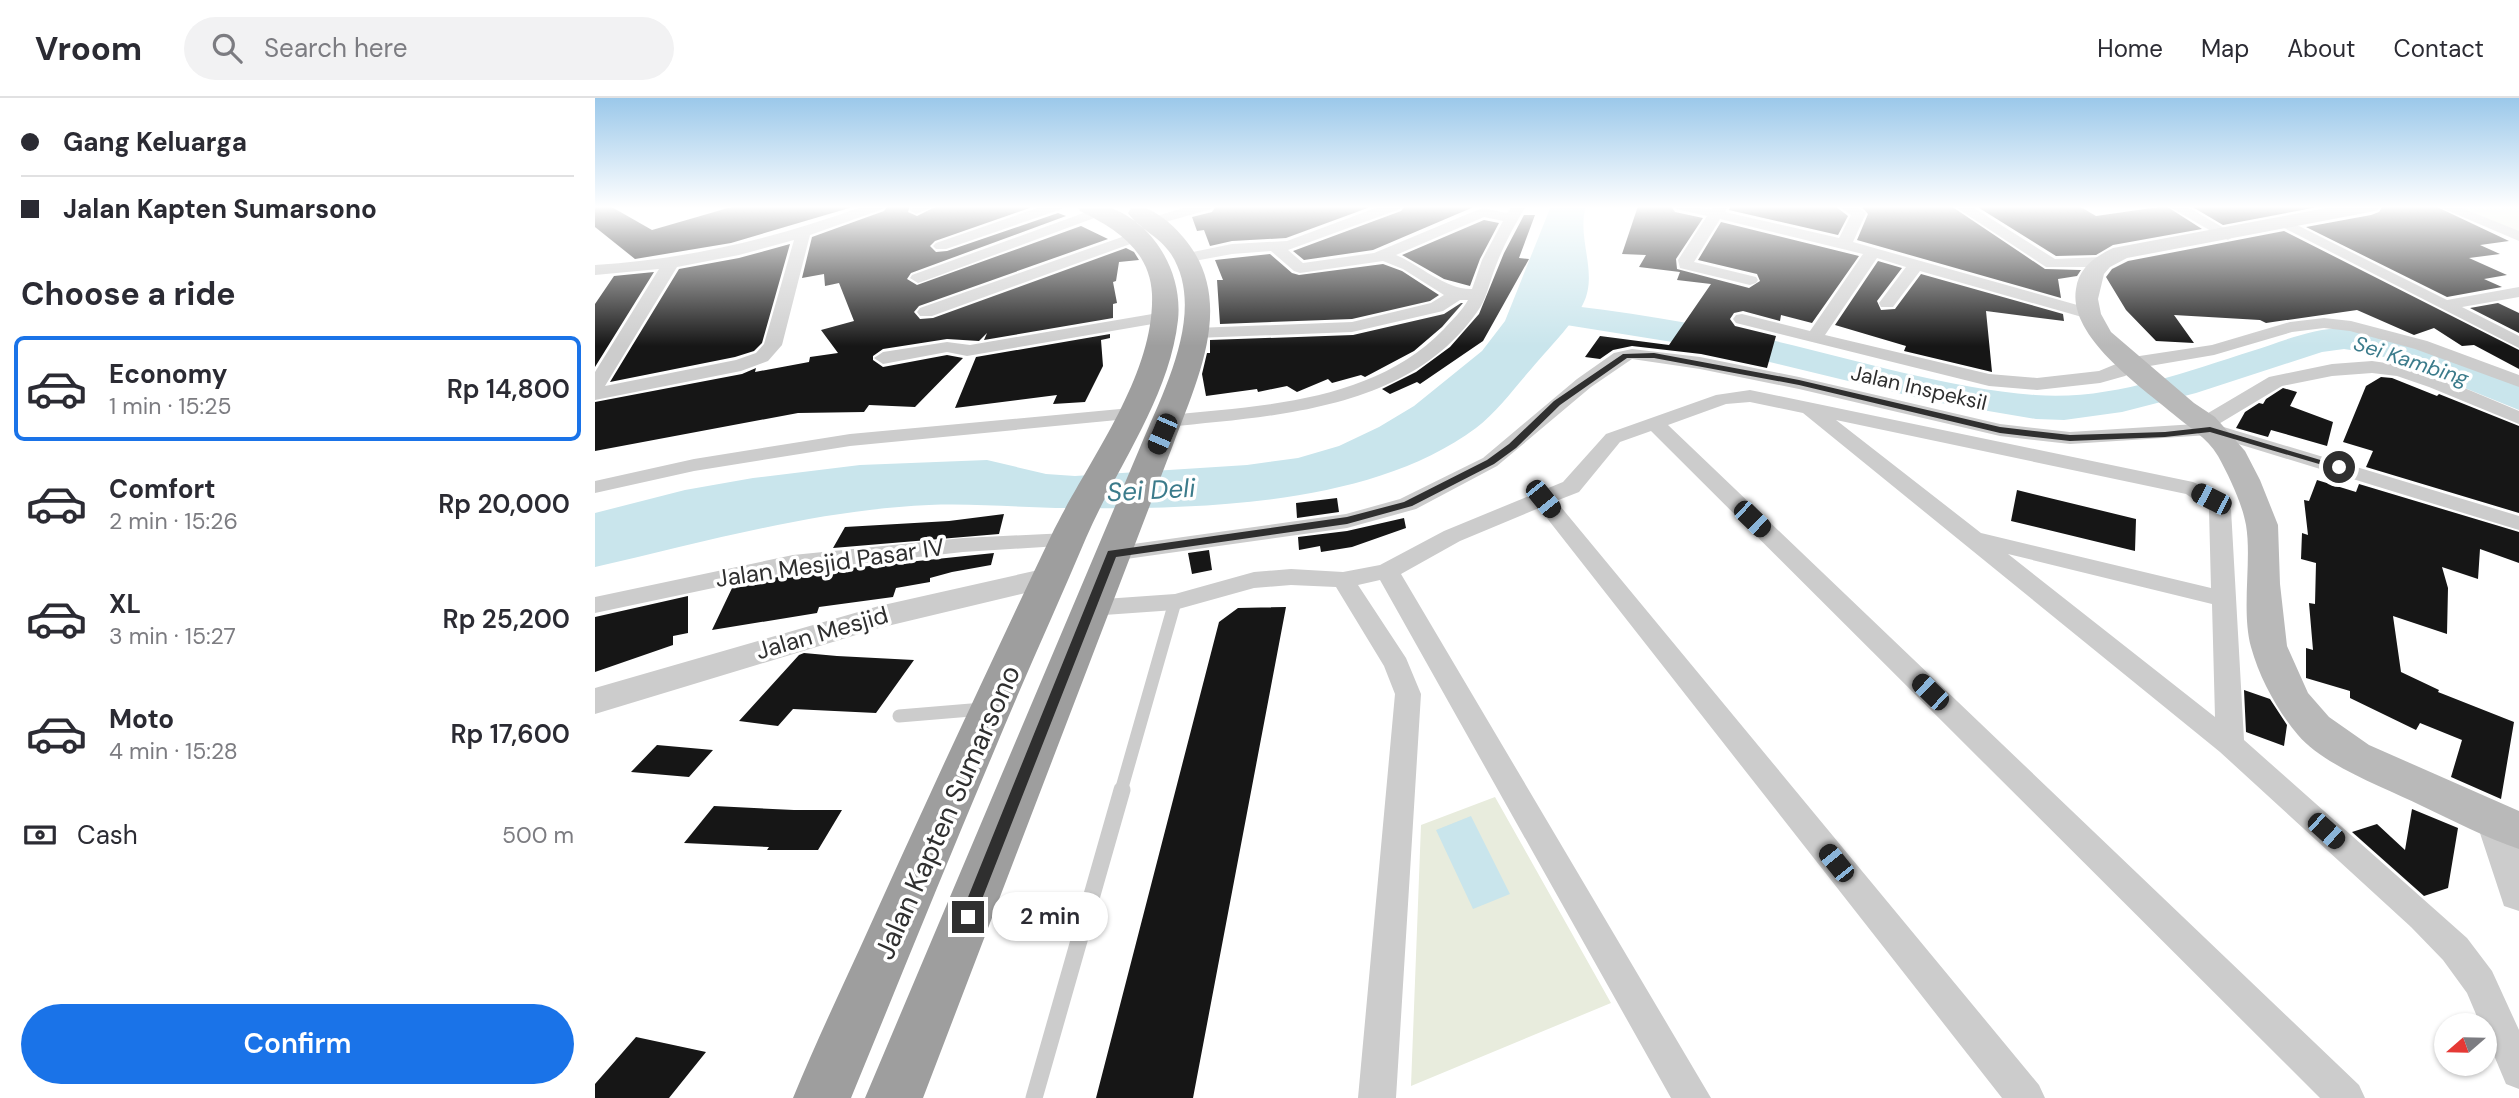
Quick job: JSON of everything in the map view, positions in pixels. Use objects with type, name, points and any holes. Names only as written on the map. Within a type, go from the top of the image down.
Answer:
[{"type":"highway","name":"Jalan Kapten Sumarsono","points":[[822,1098],[990,708],[1152,364],[1164,317],[1165,293],[1153,253]]},
{"type":"highway","points":[[1186,253],[1189,257]]},
{"type":"highway","name":"Jalan Kapten Sumarsono","points":[[894,1098],[1164,427],[1196,333],[1199,313],[1196,282],[1189,257]]},
{"type":"main road","points":[[2123,253],[2102,262],[2088,284],[2086,299],[2089,314],[2100,336],[2230,451],[2245,480],[2262,525],[2263,584],[2269,646],[2293,700],[2315,728],[2355,756],[2507,826]]},
{"type":"street","points":[[595,270],[670,265],[731,253]]},
{"type":"street","points":[[595,394],[741,365],[762,357],[773,345],[798,253]]},
{"type":"street","points":[[918,278],[983,253]]},
{"type":"street","points":[[926,312],[1082,253]]},
{"type":"street","points":[[1189,257],[1212,253]]},
{"type":"street","points":[[1282,253],[1300,268],[1388,253]]},
{"type":"street","points":[[1164,427],[1308,405],[1349,395],[1400,370],[1441,341],[1469,312],[1479,294],[1486,268],[1494,253]]},
{"type":"street","points":[[1691,253],[1686,265],[1750,280]]},
{"type":"street","points":[[1814,338],[1873,253]]},
{"type":"street","points":[[1875,253],[2089,314]]},
{"type":"street","points":[[2034,253],[2052,264],[2102,262]]},
{"type":"street","points":[[2350,253],[2519,343]]},
{"type":"street","points":[[1380,256],[1402,263],[1456,296]]},
{"type":"street","points":[[595,387],[670,265]]},
{"type":"street","points":[[1887,303],[1916,265]]},
{"type":"street","points":[[2445,305],[2519,292]]},
{"type":"street","points":[[1196,333],[1364,326],[1437,307],[1456,296],[1479,294]]},
{"type":"street","points":[[883,358],[947,347],[960,347],[967,351],[1164,317]]},
{"type":"street","points":[[1742,319],[1908,362],[2019,384],[2100,377],[2135,365],[2214,350],[2290,327],[2324,323],[2370,330],[2421,345],[2519,381]]},
{"type":"street","name":"Jalan InspeksiI","points":[[1117,541],[1347,521],[1408,504],[1490,462],[1512,446],[1557,403],[1620,357],[1632,354],[1700,363],[1799,383],[2000,430],[2070,438],[2165,434],[2199,421]]},
{"type":"street","points":[[2199,421],[2276,381],[2332,370],[2372,367],[2400,371],[2436,383],[2519,418]]},
{"type":"street","points":[[1090,608],[1175,602],[1254,580],[1291,577],[1343,580],[1387,571],[1452,536],[1571,487],[1613,438],[1723,399],[1750,396],[2193,489],[2211,499],[2220,509],[2230,744]]},
{"type":"street","points":[[1807,406],[2230,744],[2455,949],[2480,982],[2519,1071]]},
{"type":"street","points":[[595,487],[694,465],[850,440],[1127,421]]},
{"type":"street","points":[[2199,421],[2519,523]]},
{"type":"street","points":[[1653,422],[2346,1098]]},
{"type":"street","points":[[1543,499],[2027,1098]]},
{"type":"street","points":[[1972,538],[2224,599]]},
{"type":"street","name":"Jalan Mesjid Pasar IV","points":[[595,605],[793,562],[963,545],[1064,548]]},
{"type":"street","name":"Jalan Mesjid","points":[[595,702],[789,641],[942,599],[1064,548]]},
{"type":"street","points":[[1387,571],[1692,1098]]},
{"type":"street","points":[[1343,580],[1397,665],[1408,694],[1377,1098]]},
{"type":"street","points":[[2507,826],[2519,893]]},
{"type":"lane","points":[[1034,1098],[1175,602]]},
{"type":"lane","points":[[899,716],[990,708]]},
{"type":"shaded area","points":[[1495,797],[1611,1003],[1411,1086],[1421,825]]},
{"type":"water","name":"Sei Deli","points":[[1532,253],[1586,253],[1589,280],[1579,312],[1505,399],[1476,428],[1433,454],[1386,474],[1334,488],[1226,504],[1119,508],[929,505],[844,513],[761,528],[595,567],[595,513],[685,490],[753,478],[860,465],[987,460],[1046,474],[1075,476],[1247,465],[1298,458],[1339,446],[1414,406],[1482,351],[1505,321]]},
{"type":"water","points":[[1471,816],[1510,894],[1473,909],[1436,830]]},
{"type":"building","points":[[627,253],[673,253],[635,259]]},
{"type":"building","points":[[758,253],[788,253],[762,343],[754,351],[610,382],[679,269]]},
{"type":"building","points":[[808,253],[966,253],[911,273],[907,279],[917,285],[1007,253],[1069,253],[919,306],[914,312],[920,319],[933,318],[1113,253],[1134,253],[1139,260],[1119,262],[1116,281],[1113,282],[1117,303],[1113,304],[1113,318],[984,340],[987,333],[979,341],[947,339],[883,349],[873,356],[873,360],[883,367],[947,355],[963,358],[915,407],[869,405],[864,412],[798,413],[595,451],[595,402],[742,374],[756,368],[755,372],[809,362],[810,357],[838,353],[821,330],[854,321],[839,283],[825,286],[824,274],[802,278]]},
{"type":"building","points":[[1295,253],[1355,253],[1304,260]]},
{"type":"building","points":[[1407,253],[1483,253],[1470,286],[1444,279],[1402,255]]},
{"type":"building","points":[[1504,253],[1521,253],[1519,258],[1529,259],[1483,341],[1420,384],[1417,382],[1390,394],[1382,389],[1416,372],[1450,347],[1479,314]]},
{"type":"building","points":[[1680,253],[1676,259],[1677,269],[1749,288],[1760,281],[1757,274],[1698,260],[1702,253],[1845,253],[1859,256],[1812,323],[1781,315],[1780,321],[1743,311],[1734,313],[1730,319],[1735,326],[1776,336],[1767,368],[1701,354],[1632,346],[1613,350],[1600,359],[1585,357],[1600,336],[1669,345],[1711,284],[1677,280],[1680,272],[1639,267],[1646,255],[1622,254]]},
{"type":"building","points":[[1902,253],[2021,253],[2045,269],[2081,270],[2077,276],[2058,279],[2061,298]]},
{"type":"building","points":[[2051,253],[2100,253],[2096,255],[2056,256]]},
{"type":"building","points":[[2171,253],[2327,253],[2519,350],[2519,369],[2474,345],[2462,346],[2434,328],[2414,335],[2357,310],[2266,323],[2260,320],[2174,315],[2194,343],[2156,341],[2126,310],[2106,277],[2112,269],[2128,261]]},
{"type":"building","points":[[2358,253],[2500,254],[2469,258],[2507,275],[2484,279],[2502,287],[2447,297]]},
{"type":"building","points":[[1270,254],[1292,273],[1299,275],[1383,264],[1402,271],[1439,295],[1430,301],[1352,319],[1220,324],[1217,280],[1223,280],[1215,260]]},
{"type":"building","points":[[1878,261],[1902,268],[1877,301],[1881,310],[1895,309],[1921,274],[2063,314],[2064,321],[1986,311],[1992,372],[1904,351],[1906,346],[1835,325]]},
{"type":"building","points":[[654,272],[595,367],[595,304],[614,276]]},
{"type":"building","points":[[1461,303],[1442,327],[1414,351],[1365,377],[1361,375],[1332,383],[1328,379],[1297,392],[1287,386],[1258,392],[1257,389],[1206,396],[1202,374],[1207,353],[1210,353],[1210,340],[1353,335],[1444,314]]},
{"type":"building","points":[[2498,303],[2519,313],[2519,333],[2470,308]]},
{"type":"building","points":[[1110,334],[1110,338],[1101,340],[1103,366],[1085,402],[1053,404],[1057,395],[955,408],[976,357]]},
{"type":"building","points":[[2381,377],[2392,378],[2437,396],[2439,394],[2519,426],[2519,513],[2366,467],[2373,451],[2343,442],[2366,386]]},
{"type":"building","points":[[2283,388],[2297,392],[2290,406],[2333,422],[2327,446],[2271,430],[2268,437],[2236,428],[2245,412],[2259,403],[2263,404]]},
{"type":"building","points":[[2317,480],[2356,492],[2359,484],[2519,532],[2519,563],[2480,549],[2478,579],[2442,567],[2448,588],[2447,634],[2393,616],[2401,672],[2439,690],[2438,692],[2514,722],[2501,799],[2451,777],[2462,740],[2420,723],[2416,730],[2350,698],[2350,691],[2306,678],[2306,648],[2313,650],[2309,603],[2315,604],[2316,563],[2301,559],[2302,533],[2308,535],[2304,500],[2309,501]]},
{"type":"building","points":[[2017,490],[2136,519],[2135,551],[2011,521]]},
{"type":"building","points":[[1337,498],[1339,512],[1297,518],[1296,503]]},
{"type":"building","points":[[1004,514],[999,534],[833,548],[845,527],[949,521]]},
{"type":"building","points":[[1404,518],[1406,528],[1352,547],[1321,552],[1320,546],[1299,550],[1298,537],[1347,531]]},
{"type":"building","points":[[1209,550],[1212,570],[1192,574],[1188,553]]},
{"type":"building","points":[[994,553],[991,565],[952,572],[930,578],[930,582],[896,588],[893,597],[819,607],[817,613],[712,630],[733,586],[793,574]]},
{"type":"building","points":[[688,596],[688,633],[673,636],[673,645],[595,672],[595,617]]},
{"type":"building","points":[[1286,607],[1193,1098],[1096,1098],[1219,622],[1238,608]]},
{"type":"building","points":[[804,653],[914,660],[876,713],[793,709],[778,726],[739,721],[799,655]]},
{"type":"building","points":[[2244,690],[2270,699],[2287,725],[2284,746],[2246,732]]},
{"type":"building","points":[[657,745],[713,750],[689,777],[631,772]]},
{"type":"building","points":[[714,806],[842,810],[818,850],[767,850],[769,847],[684,843]]},
{"type":"building","points":[[2412,809],[2458,828],[2448,888],[2424,896],[2352,832],[2377,824],[2405,850]]},
{"type":"building","points":[[636,1037],[706,1052],[669,1098],[595,1098],[595,1084]]},
{"type":"waterway","name":"Sei Kambing","points":[[1547,313],[1688,333],[1935,391],[2036,407],[2064,408],[2122,400],[2183,385],[2310,344],[2344,338],[2374,342],[2416,355],[2519,398]]},
{"type":"route","points":[[968,917],[1112,554],[1347,521],[1408,504],[1490,462],[1512,446],[1557,403],[1626,355],[1700,363],[2000,430],[2070,438],[2165,434],[2210,429],[2339,467]]}]
